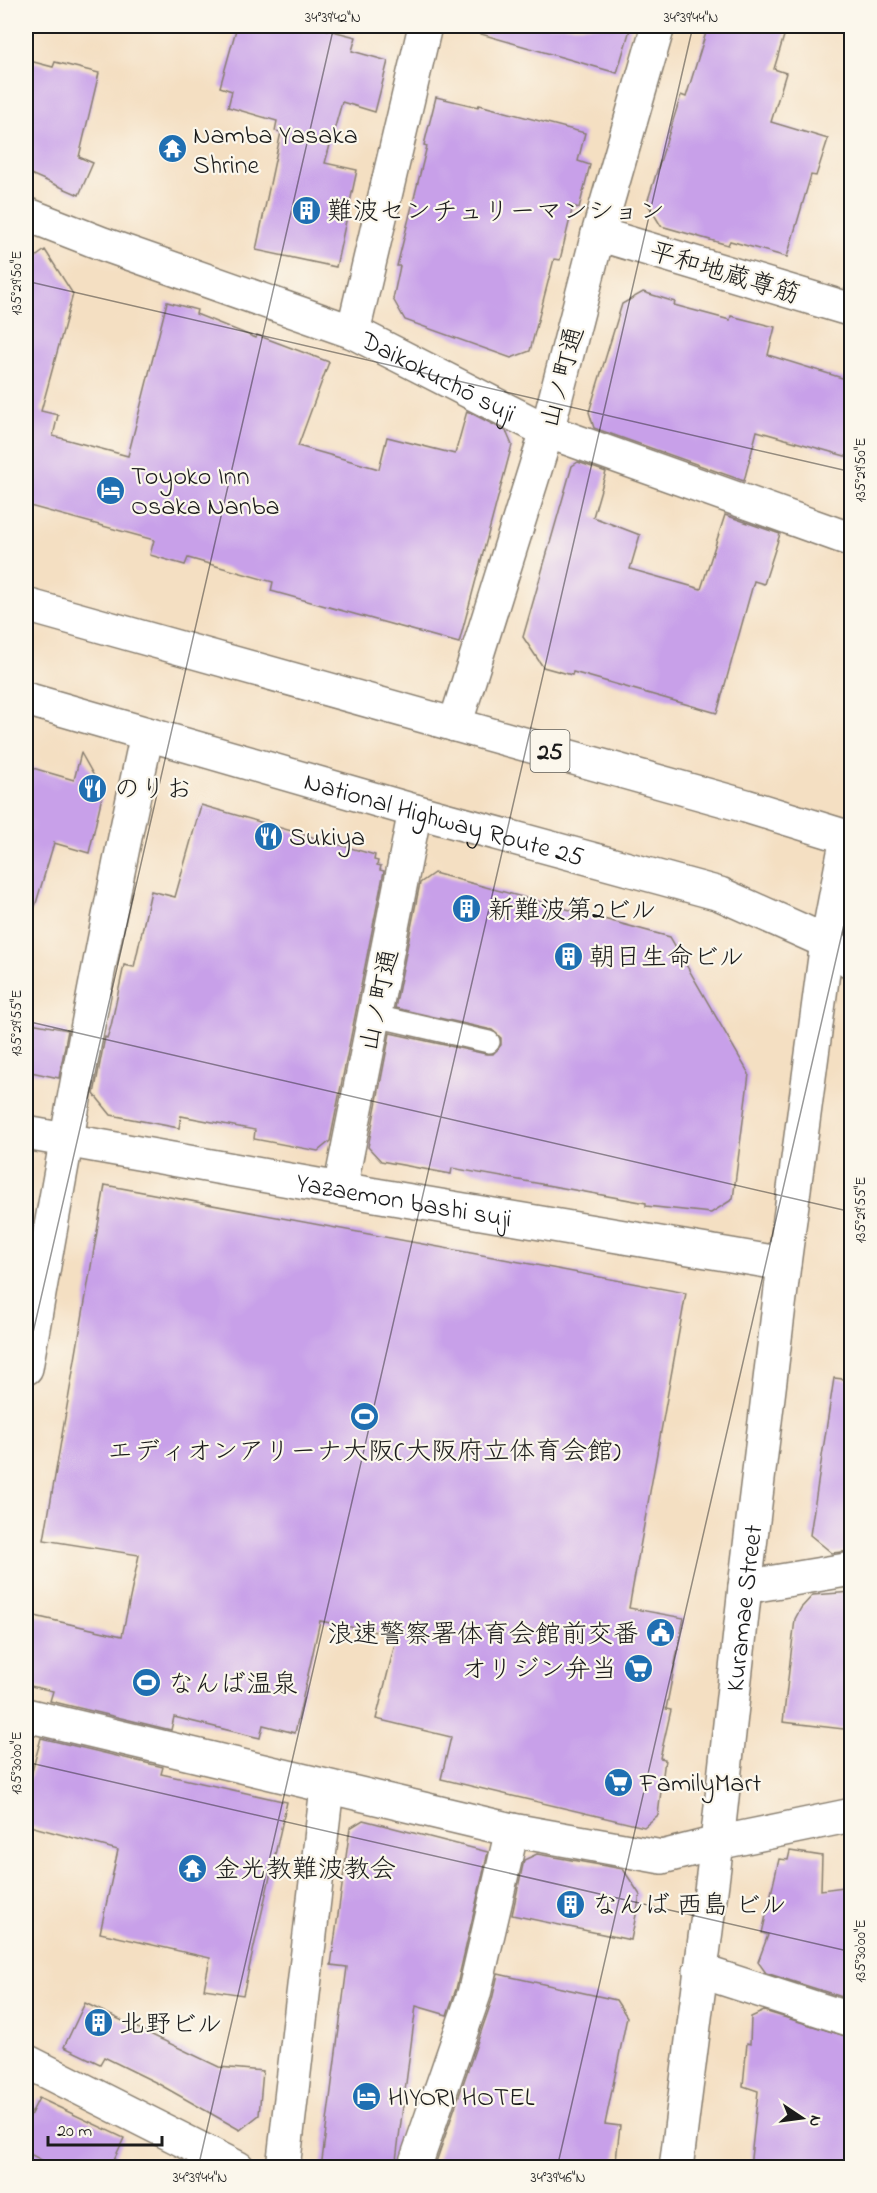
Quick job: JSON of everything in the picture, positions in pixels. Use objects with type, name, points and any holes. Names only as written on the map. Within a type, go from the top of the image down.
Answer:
[{"type":"main road","points":[[353,332],[425,26]]},
{"type":"main road","name":"山ノ町通","points":[[455,725],[547,431],[598,234],[658,26]]},
{"type":"main road","name":"Daikokuchō suji","points":[[26,214],[103,244],[353,332],[547,431],[852,540]]},
{"type":"main road","name":"平和地蔵尊筋","points":[[598,234],[852,309]]},
{"type":"main road","name":"25","points":[[26,605],[746,806],[847,837],[839,952]]},
{"type":"main road","name":"National Highway Route 25","points":[[26,699],[415,811],[720,894],[839,952]]},
{"type":"main road","points":[[26,1368],[66,1140],[147,734]]},
{"type":"main road","name":"山ノ町通","points":[[340,1189],[415,811]]},
{"type":"main road","name":"Kuramae Street","points":[[676,2168],[717,1843],[784,1264],[839,952]]},
{"type":"main road","name":"Yazaemon bashi suji","points":[[26,1133],[784,1264]]},
{"type":"main road","points":[[745,1587],[852,1569]]},
{"type":"main road","points":[[26,1715],[512,1830],[663,1857],[717,1843],[852,1815]]},
{"type":"main road","points":[[283,2168],[327,1786]]},
{"type":"main road","points":[[414,2168],[474,1994],[512,1830]]},
{"type":"main road","points":[[700,1971],[852,2020]]},
{"type":"main road","points":[[26,2061],[238,2168]]},
{"type":"lane","points":[[375,1016],[489,1042]]},
{"type":"building","points":[[237,26],[313,26],[356,37],[352,51],[388,61],[375,112],[342,102],[325,163],[357,170],[336,267],[256,250],[281,132],[275,131],[277,121],[228,107],[232,91],[220,87]]},
{"type":"building","points":[[482,26],[631,26],[617,73],[481,34]]},
{"type":"building","points":[[708,26],[787,26],[774,69],[786,73],[771,122],[828,139],[816,176],[811,175],[787,257],[730,241],[728,245],[661,226],[647,203],[681,95],[686,97]]},
{"type":"building","points":[[26,60],[53,67],[55,62],[99,73],[79,157],[93,163],[79,195],[26,172]]},
{"type":"building","points":[[436,97],[478,107],[479,105],[585,133],[578,161],[590,165],[579,208],[573,206],[560,260],[554,259],[530,351],[511,358],[405,320],[393,299],[400,266],[397,266],[427,146],[424,145]]},
{"type":"building","points":[[45,250],[73,294],[41,411],[58,415],[53,436],[128,456],[167,302],[197,310],[196,314],[256,338],[257,335],[329,362],[298,446],[379,469],[387,437],[455,454],[467,411],[506,431],[512,445],[459,643],[271,591],[273,582],[188,558],[185,565],[150,555],[154,540],[26,505],[26,264]]},
{"type":"building","points":[[643,292],[675,302],[674,305],[730,320],[731,316],[775,327],[768,355],[852,381],[852,458],[757,431],[744,481],[594,428],[589,412],[622,304]]},
{"type":"building","points":[[578,462],[606,472],[593,517],[640,535],[630,569],[701,589],[725,515],[780,534],[764,584],[754,581],[717,713],[573,672],[572,675],[543,667],[523,637],[572,466]]},
{"type":"building","points":[[81,753],[103,792],[89,853],[54,843],[34,910],[26,909],[26,766],[74,780]]},
{"type":"building","points":[[201,805],[375,855],[374,860],[378,861],[377,865],[381,866],[380,870],[384,871],[330,1141],[318,1151],[254,1139],[255,1130],[181,1116],[179,1128],[111,1115],[94,1094],[105,1037],[107,1038],[111,1026],[124,965],[134,967],[151,891],[175,897]]},
{"type":"building","points":[[434,873],[670,937],[749,1074],[733,1199],[711,1213],[646,1206],[646,1203],[452,1168],[451,1174],[381,1161],[368,1147],[390,1033],[486,1054],[493,1054],[501,1045],[501,1038],[492,1030],[395,1008],[420,883]]},
{"type":"building","points":[[26,1022],[68,1030],[59,1078],[26,1071]]},
{"type":"building","name":"エディオンアリーナ大阪(大阪府立体育会館)","points":[[105,1185],[686,1293],[629,1608],[684,1618],[666,1709],[671,1710],[660,1758],[665,1759],[658,1815],[644,1827],[441,1779],[451,1737],[376,1719],[397,1636],[320,1621],[295,1733],[263,1725],[260,1738],[174,1717],[171,1730],[50,1701],[53,1691],[26,1685],[26,1614],[122,1636],[139,1555],[44,1540]]},
{"type":"building","points":[[834,1378],[852,1380],[852,1551],[832,1553],[810,1535]]},
{"type":"building","points":[[852,1592],[852,1730],[783,1722],[795,1619],[813,1595]]},
{"type":"building","name":"金光教難波教会","points":[[41,1738],[163,1767],[161,1774],[287,1802],[243,1995],[204,1989],[210,1958],[100,1933],[118,1850],[26,1825],[26,1794]]},
{"type":"building","points":[[363,1820],[488,1852],[456,1989],[447,2015],[416,2006],[395,2168],[321,2168],[347,1967],[331,1965],[350,1828]]},
{"type":"building","points":[[790,1851],[822,1856],[821,1890],[852,1886],[852,2000],[766,1973],[758,1962],[768,1935],[762,1933],[779,1859],[788,1860]]},
{"type":"building","name":"なんば 西島 ビル","points":[[537,1854],[623,1869],[640,1895],[631,1940],[512,1915],[524,1860]]},
{"type":"building","points":[[498,1974],[616,2000],[627,2017],[605,2124],[620,2126],[615,2168],[434,2168],[492,2000]]},
{"type":"building","points":[[85,2003],[219,2067],[263,2071],[259,2115],[240,2130],[157,2083],[104,2057],[100,2064],[64,2047]]},
{"type":"building","points":[[764,2011],[852,2038],[852,2168],[750,2168],[758,2091],[743,2086],[747,2043],[750,2044],[751,2017]]},
{"type":"building","points":[[39,2098],[124,2138],[110,2168],[57,2168],[26,2152],[26,2124]]},
{"type":"place","name":"Namba Yasaka Shrine","points":[[172,149]]},
{"type":"place","name":"難波センチュリーマンション","points":[[306,210]]},
{"type":"place","name":"Toyoko Inn Osaka Nanba","points":[[110,490]]},
{"type":"place","name":"のりお","points":[[93,788]]},
{"type":"place","name":"Sukiya","points":[[268,836]]},
{"type":"place","name":"新難波第2ビル","points":[[467,909]]},
{"type":"place","name":"朝日生命ビル","points":[[568,956]]},
{"type":"place","name":"エディオンアリーナ大阪(大阪府立体育会館)","points":[[364,1416]]},
{"type":"place","name":"浪速警察署体育会館前交番","points":[[660,1633]]},
{"type":"place","name":"オリジン弁当","points":[[638,1668]]},
{"type":"place","name":"なんば温泉","points":[[147,1683]]},
{"type":"place","name":"FamilyMart","points":[[619,1782]]},
{"type":"place","name":"金光教難波教会","points":[[193,1868]]},
{"type":"place","name":"なんば 西島 ビル","points":[[571,1904]]},
{"type":"place","name":"北野ビル","points":[[98,2023]]},
{"type":"place","name":"HIYORI HOTEL","points":[[367,2096]]}]
